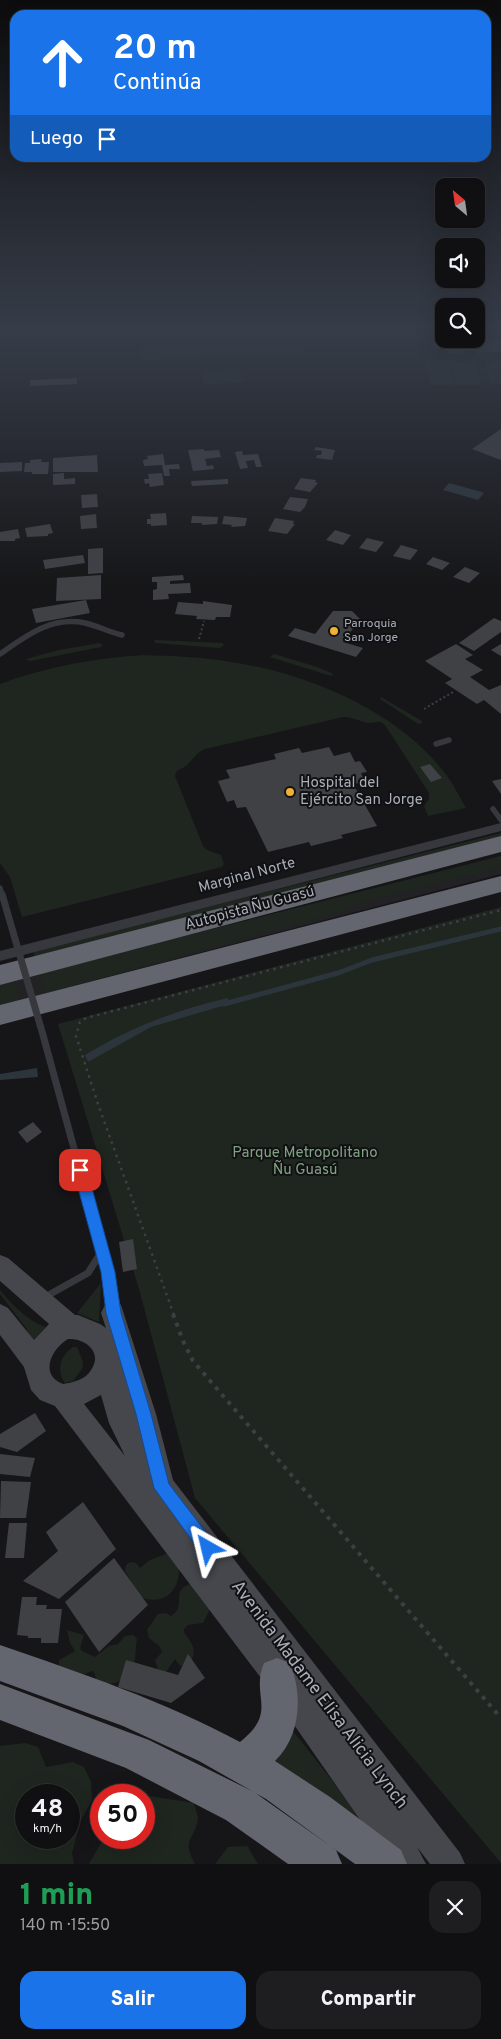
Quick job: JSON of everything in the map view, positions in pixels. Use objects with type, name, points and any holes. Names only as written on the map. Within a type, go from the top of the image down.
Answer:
[{"type":"highway","name":"Autopista Ñu Guasú","points":[[0,975],[501,844]]},
{"type":"highway","points":[[0,1015],[501,884]]},
{"type":"highway","points":[[0,1663],[155,1720],[241,1763],[326,1817],[387,1864]]},
{"type":"highway","points":[[241,1763],[258,1754],[271,1738],[279,1718],[281,1697],[277,1676]]},
{"type":"highway","points":[[0,1702],[144,1757],[240,1806],[322,1864]]},
{"type":"main road","points":[[0,1266],[70,1327]]},
{"type":"main road","name":"Avenida Madame Elisa Alicia Lynch","points":[[0,1316],[36,1362],[38,1378],[48,1391],[64,1397],[277,1676],[410,1864]]},
{"type":"main road","points":[[36,1362],[42,1345],[54,1333],[70,1327],[87,1329],[106,1326],[143,1414],[162,1488]]},
{"type":"main road","name":"Avenida Madame Elisa Alicia Lynch","points":[[106,1326],[105,1370],[122,1423],[138,1456],[449,1864]]},
{"type":"main road","points":[[64,1397],[80,1395],[96,1385],[105,1370]]},
{"type":"street","name":"Marginal Norte","points":[[0,956],[501,827]]},
{"type":"lane","points":[[0,654],[32,631],[61,622],[82,622],[122,635]]},
{"type":"lane","points":[[436,744],[449,740]]},
{"type":"lane","points":[[493,809],[501,820]]},
{"type":"lane","points":[[0,888],[43,1035],[108,1272],[106,1326]]},
{"type":"lane","points":[[39,1300],[53,1294],[88,1273],[102,1251]]},
{"type":"path","points":[[199,639],[204,621]]},
{"type":"path","points":[[424,709],[453,692]]},
{"type":"path","points":[[501,910],[86,1018],[80,1022],[76,1036],[99,1107],[182,1341],[193,1362],[501,1718]]},
{"type":"shaded area","points":[[449,483],[484,493],[478,500],[443,490]]},
{"type":"shaded area","points":[[501,856],[501,874],[0,1005],[0,985]]},
{"type":"shaded area","points":[[228,998],[229,1004],[151,1027],[88,1062],[85,1055],[119,1036],[154,1020]]},
{"type":"shaded area","points":[[37,1068],[38,1077],[0,1080],[0,1074]]},
{"type":"green space","points":[[154,641],[222,643],[224,645],[220,648],[155,643]]},
{"type":"green space","points":[[100,643],[103,645],[101,647],[30,661],[26,659],[59,650]]},
{"type":"green space","points":[[274,654],[334,674],[331,676],[270,657]]},
{"type":"green space","points":[[143,655],[209,659],[260,667],[319,685],[348,698],[401,730],[424,750],[447,776],[466,808],[428,816],[424,806],[429,799],[429,793],[385,725],[379,722],[369,723],[343,717],[205,749],[197,754],[185,767],[178,770],[175,776],[203,846],[207,850],[221,855],[224,864],[222,867],[22,917],[10,877],[0,863],[0,684],[70,664]]},
{"type":"green space","points":[[381,697],[422,721],[422,723],[418,724],[380,699]]},
{"type":"green space","points":[[501,833],[501,838],[35,958],[33,951]]},
{"type":"green space","points":[[501,856],[501,867],[352,905],[344,911],[46,993],[39,973]]},
{"type":"green space","name":"Parque Metropolitano Ñu Guasú","points":[[501,907],[501,1863],[195,1498],[139,1289],[58,1024]]},
{"type":"green space","points":[[13,979],[19,1000],[0,1005],[0,983]]},
{"type":"green space","points":[[101,1284],[99,1322],[77,1313]]},
{"type":"green space","points":[[0,1290],[20,1312],[46,1327],[32,1342],[26,1328],[0,1294]]},
{"type":"green space","points":[[73,1347],[77,1347],[83,1362],[82,1369],[73,1381],[65,1383],[60,1373],[61,1363],[65,1354]]},
{"type":"green space","points":[[166,1554],[176,1558],[179,1563],[176,1585],[167,1596],[161,1599],[147,1599],[139,1596],[125,1571],[126,1565],[130,1562],[136,1563],[140,1568],[150,1560]]},
{"type":"green space","points":[[198,1583],[210,1609],[203,1623],[188,1625],[184,1629],[194,1650],[191,1662],[180,1666],[175,1659],[166,1672],[158,1669],[155,1660],[162,1652],[159,1646],[149,1638],[147,1630],[158,1614],[166,1613],[171,1616],[176,1612],[180,1592],[183,1588]]},
{"type":"green space","points":[[67,1630],[84,1635],[80,1648],[82,1651],[95,1657],[109,1646],[118,1644],[125,1636],[133,1635],[137,1639],[132,1671],[121,1681],[106,1684],[97,1682],[94,1672],[91,1671],[83,1675],[59,1667],[59,1660],[75,1651],[70,1643]]},
{"type":"green space","points":[[289,1726],[373,1832],[274,1761]]},
{"type":"green space","points":[[25,1743],[38,1747],[46,1767],[73,1762],[84,1767],[91,1782],[90,1804],[80,1824],[80,1784],[15,1784],[15,1849],[73,1849],[74,1864],[0,1864],[0,1746]]},
{"type":"green space","points":[[155,1797],[194,1803],[198,1819],[190,1840],[189,1849],[195,1864],[89,1864],[97,1849],[155,1849]]},
{"type":"green space","points":[[247,1846],[258,1864],[215,1864],[228,1847]]},
{"type":"building","points":[[501,429],[501,460],[472,449]]},
{"type":"building","points":[[316,447],[335,450],[332,460],[316,458],[317,455],[321,455],[322,451],[314,450]]},
{"type":"building","points":[[204,449],[204,451],[219,450],[221,457],[205,459],[207,466],[213,465],[214,469],[193,471],[188,450]]},
{"type":"building","points":[[242,451],[243,455],[258,454],[262,467],[256,467],[254,460],[246,461],[248,468],[240,469],[235,452]]},
{"type":"building","points":[[163,454],[165,465],[179,464],[180,469],[169,469],[170,476],[164,476],[162,465],[144,466],[143,460],[148,459],[147,456]]},
{"type":"building","points":[[97,455],[98,472],[53,472],[53,458]]},
{"type":"building","points":[[42,459],[41,462],[49,462],[48,474],[24,472],[25,463],[30,463],[30,460]]},
{"type":"building","points":[[22,462],[22,471],[0,472],[0,463]]},
{"type":"building","points":[[64,473],[64,479],[75,478],[75,484],[53,485],[53,474]]},
{"type":"building","points":[[162,473],[164,485],[150,487],[149,483],[145,484],[144,479],[149,479],[148,474]]},
{"type":"building","points":[[301,478],[316,480],[315,482],[318,483],[310,492],[294,489]]},
{"type":"building","points":[[228,479],[228,484],[192,486],[191,481]]},
{"type":"building","points":[[97,494],[98,507],[82,508],[81,495]]},
{"type":"building","points":[[290,497],[308,499],[305,507],[300,512],[283,509]]},
{"type":"building","points":[[166,513],[167,525],[151,526],[151,524],[147,524],[147,519],[151,519],[150,514]]},
{"type":"building","points":[[96,514],[97,528],[81,529],[80,516]]},
{"type":"building","points":[[192,516],[218,517],[217,524],[202,525],[202,523],[191,523]]},
{"type":"building","points":[[224,516],[247,518],[245,526],[231,527],[232,525],[222,524]]},
{"type":"building","points":[[275,518],[294,521],[293,524],[295,524],[287,534],[268,531]]},
{"type":"building","points":[[50,524],[53,533],[48,534],[48,536],[27,537],[25,528]]},
{"type":"building","points":[[18,529],[20,538],[15,539],[15,541],[0,541],[0,532]]},
{"type":"building","points":[[335,530],[351,535],[343,545],[326,540]]},
{"type":"building","points":[[367,538],[384,542],[376,552],[359,548]]},
{"type":"building","points":[[401,545],[418,550],[410,560],[393,556]]},
{"type":"building","points":[[103,548],[103,573],[88,574],[88,549]]},
{"type":"building","points":[[83,555],[85,563],[45,569],[43,560]]},
{"type":"building","points":[[433,557],[450,563],[442,570],[426,564]]},
{"type":"building","points":[[465,567],[480,573],[469,583],[453,577]]},
{"type":"building","points":[[101,575],[101,599],[56,601],[57,578]]},
{"type":"building","points":[[183,575],[184,580],[170,581],[170,584],[190,583],[191,593],[168,594],[169,599],[153,600],[153,590],[157,589],[157,582],[152,582],[152,577]]},
{"type":"building","points":[[86,600],[90,613],[36,623],[32,609]]},
{"type":"building","points":[[203,601],[232,605],[230,617],[216,617],[215,620],[196,619],[197,616],[175,614],[178,602],[203,604]]},
{"type":"building","name":"Parroquia San Jorge","points":[[333,611],[352,611],[360,619],[343,642],[363,648],[356,657],[288,636],[295,628],[315,634]]},
{"type":"building","points":[[494,618],[501,621],[501,632],[474,651],[459,643]]},
{"type":"building","points":[[456,644],[473,655],[465,659],[483,670],[470,677],[489,690],[501,685],[501,714],[484,700],[477,704],[445,683],[452,679],[425,661]]},
{"type":"building","points":[[501,644],[501,656],[491,650]]},
{"type":"building","name":"Hospital del Ejército San Jorge","points":[[329,747],[334,756],[350,752],[355,762],[360,761],[367,772],[361,773],[365,782],[353,784],[377,826],[341,835],[343,838],[311,846],[309,842],[268,852],[246,807],[237,808],[234,800],[227,802],[218,781],[230,778],[226,770],[276,759],[274,754],[299,748],[302,753]]},
{"type":"building","points":[[430,764],[442,778],[431,782],[420,767]]},
{"type":"building","points":[[501,779],[501,794],[492,781]]},
{"type":"building","points":[[33,1122],[42,1132],[27,1143],[18,1132]]},
{"type":"building","points":[[133,1239],[137,1269],[123,1272],[119,1242]]},
{"type":"building","points":[[35,1413],[46,1431],[17,1452],[0,1447],[0,1434]]},
{"type":"building","points":[[0,1454],[35,1458],[30,1477],[0,1474]]},
{"type":"building","points":[[1,1481],[31,1482],[26,1518],[0,1518]]},
{"type":"building","points":[[83,1502],[116,1549],[59,1599],[23,1581],[58,1551],[46,1532]]},
{"type":"building","points":[[9,1523],[27,1523],[24,1558],[5,1558]]},
{"type":"building","points":[[114,1558],[148,1605],[99,1652],[65,1602]]},
{"type":"building","points":[[22,1597],[37,1597],[36,1605],[47,1605],[46,1609],[62,1609],[58,1643],[41,1643],[41,1638],[28,1638],[28,1636],[17,1635]]},
{"type":"building","points":[[188,1654],[205,1678],[171,1703],[118,1687],[126,1660],[178,1675]]},
{"type":"waterway","points":[[224,1004],[338,973],[372,960],[501,929]]},
{"type":"place","name":"Parroquia San Jorge","points":[[334,631]]},
{"type":"place","name":"Hospital del Ejército San Jorge","points":[[290,792]]},
{"type":"route","points":[[80,1170],[108,1272],[113,1313],[143,1414],[162,1488],[208,1548]]}]
